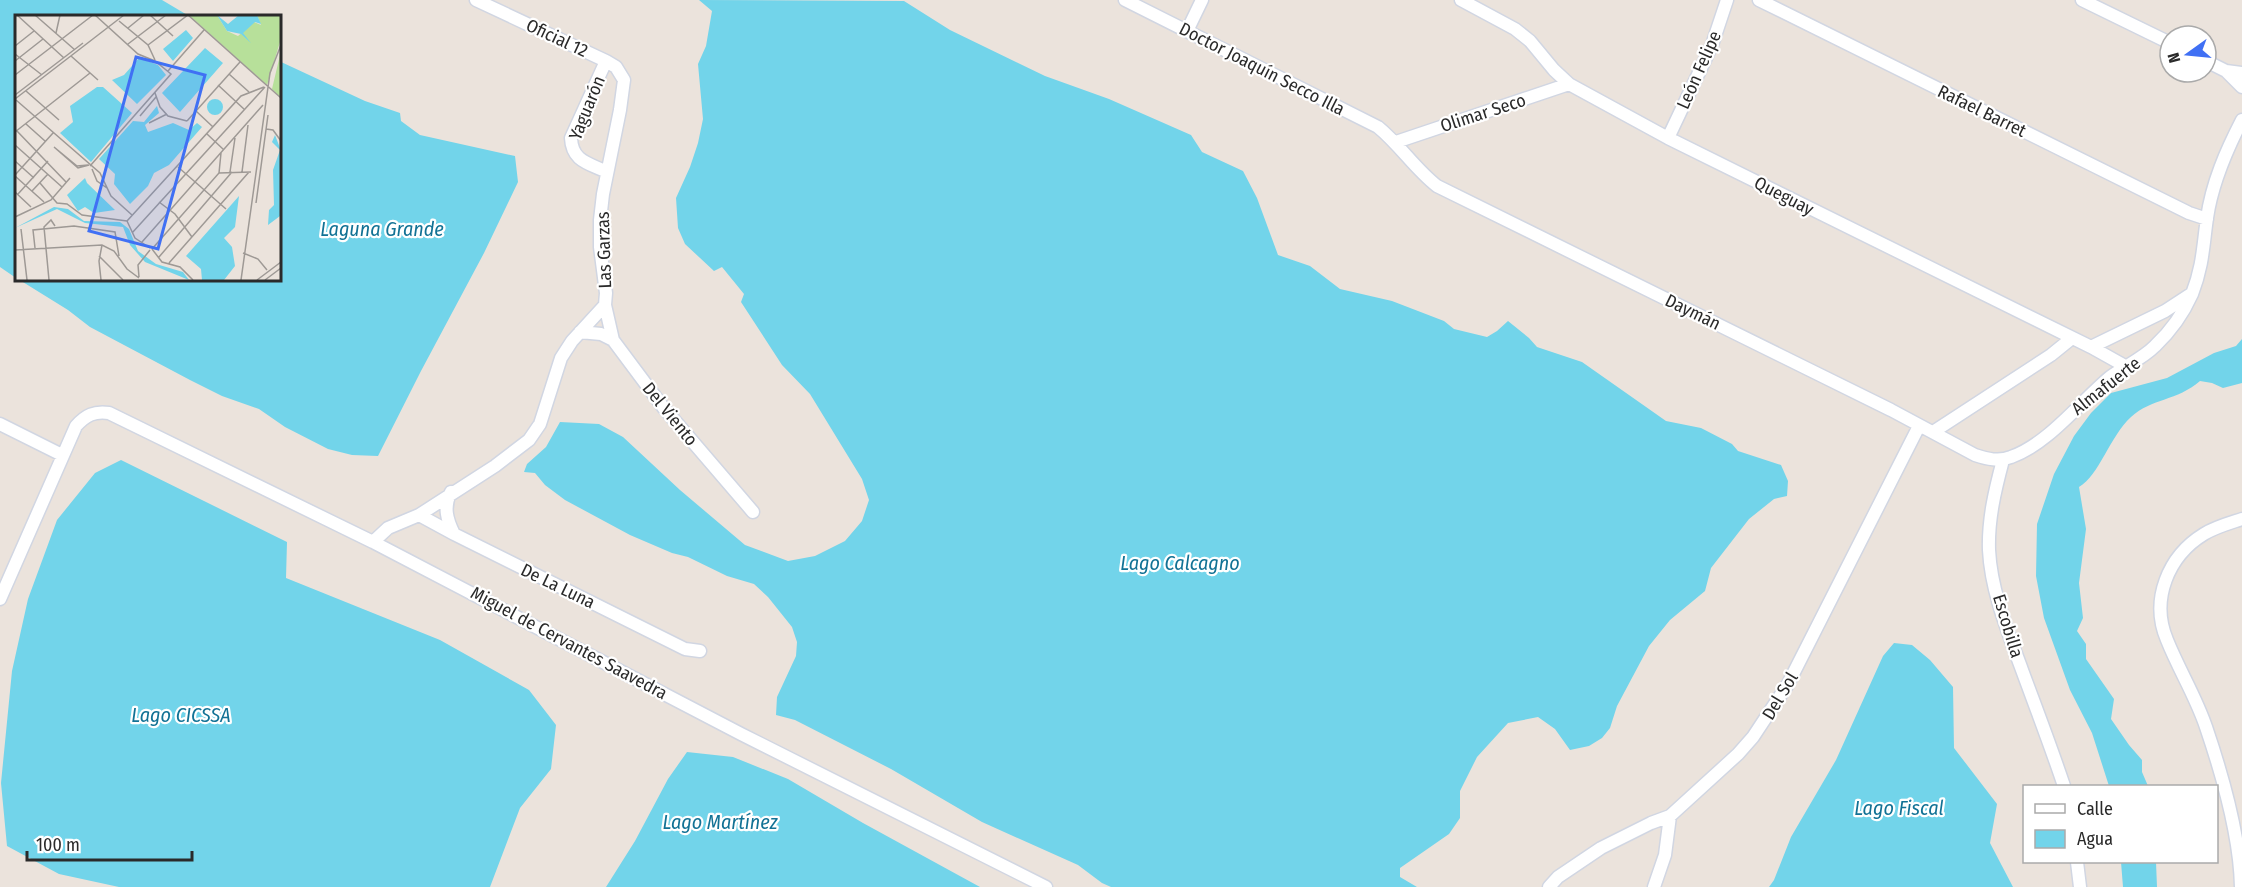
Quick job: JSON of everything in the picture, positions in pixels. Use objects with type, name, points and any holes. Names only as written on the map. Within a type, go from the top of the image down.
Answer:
[{"type":"street","name":"Oficial 12","points":[[476,0],[606,61]]},
{"type":"street","name":"Doctor Joaquín Secco Illa","points":[[1125,0],[1378,127],[1396,142]]},
{"type":"street","points":[[1186,31],[1202,0]]},
{"type":"street","name":"Queguay","points":[[1461,0],[1523,35],[1569,84],[1668,138],[2091,347],[2125,366]]},
{"type":"street","name":"León Felipe","points":[[1668,138],[1712,45],[1727,0]]},
{"type":"street","name":"Rafael Barret","points":[[1759,0],[2189,213],[2207,219]]},
{"type":"street","points":[[2082,0],[2158,37]]},
{"type":"street","name":"Las Garzas","points":[[373,542],[388,528],[419,514],[495,466],[529,440],[540,424],[561,358],[580,332],[605,305],[600,220],[624,80],[616,67],[606,61]]},
{"type":"street","name":"Yaguarón","points":[[606,61],[571,138],[571,150],[577,157],[607,172]]},
{"type":"street","points":[[2218,67],[2226,71],[2242,87]]},
{"type":"street","points":[[2226,71],[2242,73]]},
{"type":"street","name":"Olimar Seco","points":[[1396,142],[1569,84]]},
{"type":"street","name":"Almafuerte","points":[[2003,460],[2030,447],[2125,366],[2155,347],[2182,314],[2202,265],[2207,219],[2213,191],[2228,148],[2242,120]]},
{"type":"street","name":"Daymán","points":[[1396,142],[1421,174],[1437,186],[1976,455],[2003,460]]},
{"type":"street","name":"Almafuerte","points":[[2091,347],[2165,311],[2192,293]]},
{"type":"street","points":[[605,305],[613,340]]},
{"type":"street","points":[[580,332],[601,334],[613,340]]},
{"type":"street","points":[[1933,432],[2051,355],[2072,338]]},
{"type":"street","name":"Del Viento","points":[[613,340],[663,407],[753,512]]},
{"type":"street","name":"Miguel de Cervantes Saavedra","points":[[62,455],[76,426],[87,415],[100,412],[110,413],[373,542],[741,734],[1046,887]]},
{"type":"street","points":[[0,424],[62,455],[0,599]]},
{"type":"street","name":"Del Sol","points":[[1549,887],[1558,877],[1601,848],[1670,816],[1754,737],[1778,703],[1919,426]]},
{"type":"street","name":"Escobilla","points":[[2003,460],[1989,525],[1991,564],[1999,605],[2064,785]]},
{"type":"street","points":[[451,492],[447,499],[447,510],[448,522],[454,534]]},
{"type":"street","name":"De La Luna","points":[[419,514],[454,534],[685,649],[700,651]]},
{"type":"street","points":[[2241,879],[2233,825],[2206,727],[2166,638],[2160,601],[2166,576],[2182,552],[2205,533],[2242,519]]},
{"type":"street","points":[[1654,887],[1665,855],[1670,816]]},
{"type":"street","points":[[2077,863],[2080,887]]},
{"type":"water","points":[[0,0],[162,0],[187,15],[15,15],[15,277],[0,267]]},
{"type":"water","name":"Lago Calcagno","points":[[699,0],[904,1],[950,30],[1045,76],[1109,99],[1191,135],[1202,152],[1243,171],[1257,198],[1278,255],[1310,266],[1340,289],[1392,301],[1444,321],[1454,329],[1487,337],[1508,321],[1537,347],[1582,362],[1666,421],[1701,428],[1732,444],[1738,451],[1781,465],[1788,481],[1787,496],[1774,499],[1749,519],[1711,568],[1705,591],[1670,620],[1649,646],[1617,706],[1610,728],[1602,738],[1589,746],[1570,750],[1555,729],[1538,717],[1508,723],[1477,757],[1460,791],[1460,818],[1449,834],[1400,868],[1400,877],[1417,887],[1111,887],[1102,883],[1078,865],[982,822],[891,769],[795,720],[776,715],[777,697],[796,656],[797,642],[792,627],[768,597],[754,584],[727,576],[688,557],[672,553],[630,535],[565,500],[545,485],[535,473],[524,472],[527,464],[546,447],[560,422],[599,424],[623,437],[680,490],[745,545],[788,561],[815,556],[845,541],[862,521],[869,500],[862,479],[810,394],[782,365],[741,302],[744,294],[722,267],[714,271],[685,244],[678,228],[676,198],[690,167],[703,119],[698,64],[706,46],[712,11]]},
{"type":"water","name":"Laguna Grande","points":[[280,61],[365,101],[400,113],[401,121],[420,135],[515,156],[518,182],[484,253],[378,456],[352,455],[328,449],[285,427],[259,409],[222,396],[90,327],[68,310],[20,280],[280,280]]},
{"type":"water","points":[[2242,339],[2242,383],[2223,388],[2200,381],[2191,388],[2139,411],[2124,425],[2093,474],[2079,487],[2086,529],[2079,583],[2083,618],[2077,631],[2086,644],[2086,659],[2114,699],[2111,719],[2142,760],[2142,772],[2148,785],[2109,785],[2092,733],[2070,690],[2044,618],[2036,576],[2037,524],[2054,474],[2074,436],[2091,413],[2111,393],[2167,378],[2214,353],[2236,346]]},
{"type":"water","name":"Lago CICSSA","points":[[121,460],[287,542],[286,578],[440,640],[529,690],[556,725],[551,769],[520,808],[490,887],[119,887],[59,874],[7,846],[1,783],[12,671],[28,599],[57,520],[95,473]]},
{"type":"water","name":"Lago Fiscal","points":[[1894,643],[1912,645],[1930,660],[1953,687],[1954,748],[1997,804],[1990,843],[2013,887],[1769,887],[1791,837],[1836,760],[1883,656]]},
{"type":"water","name":"Lago Martínez","points":[[687,752],[733,757],[788,779],[980,887],[606,887],[635,841],[668,779]]},
{"type":"water","points":[[2121,863],[2156,863],[2157,887],[2123,887]]}]
